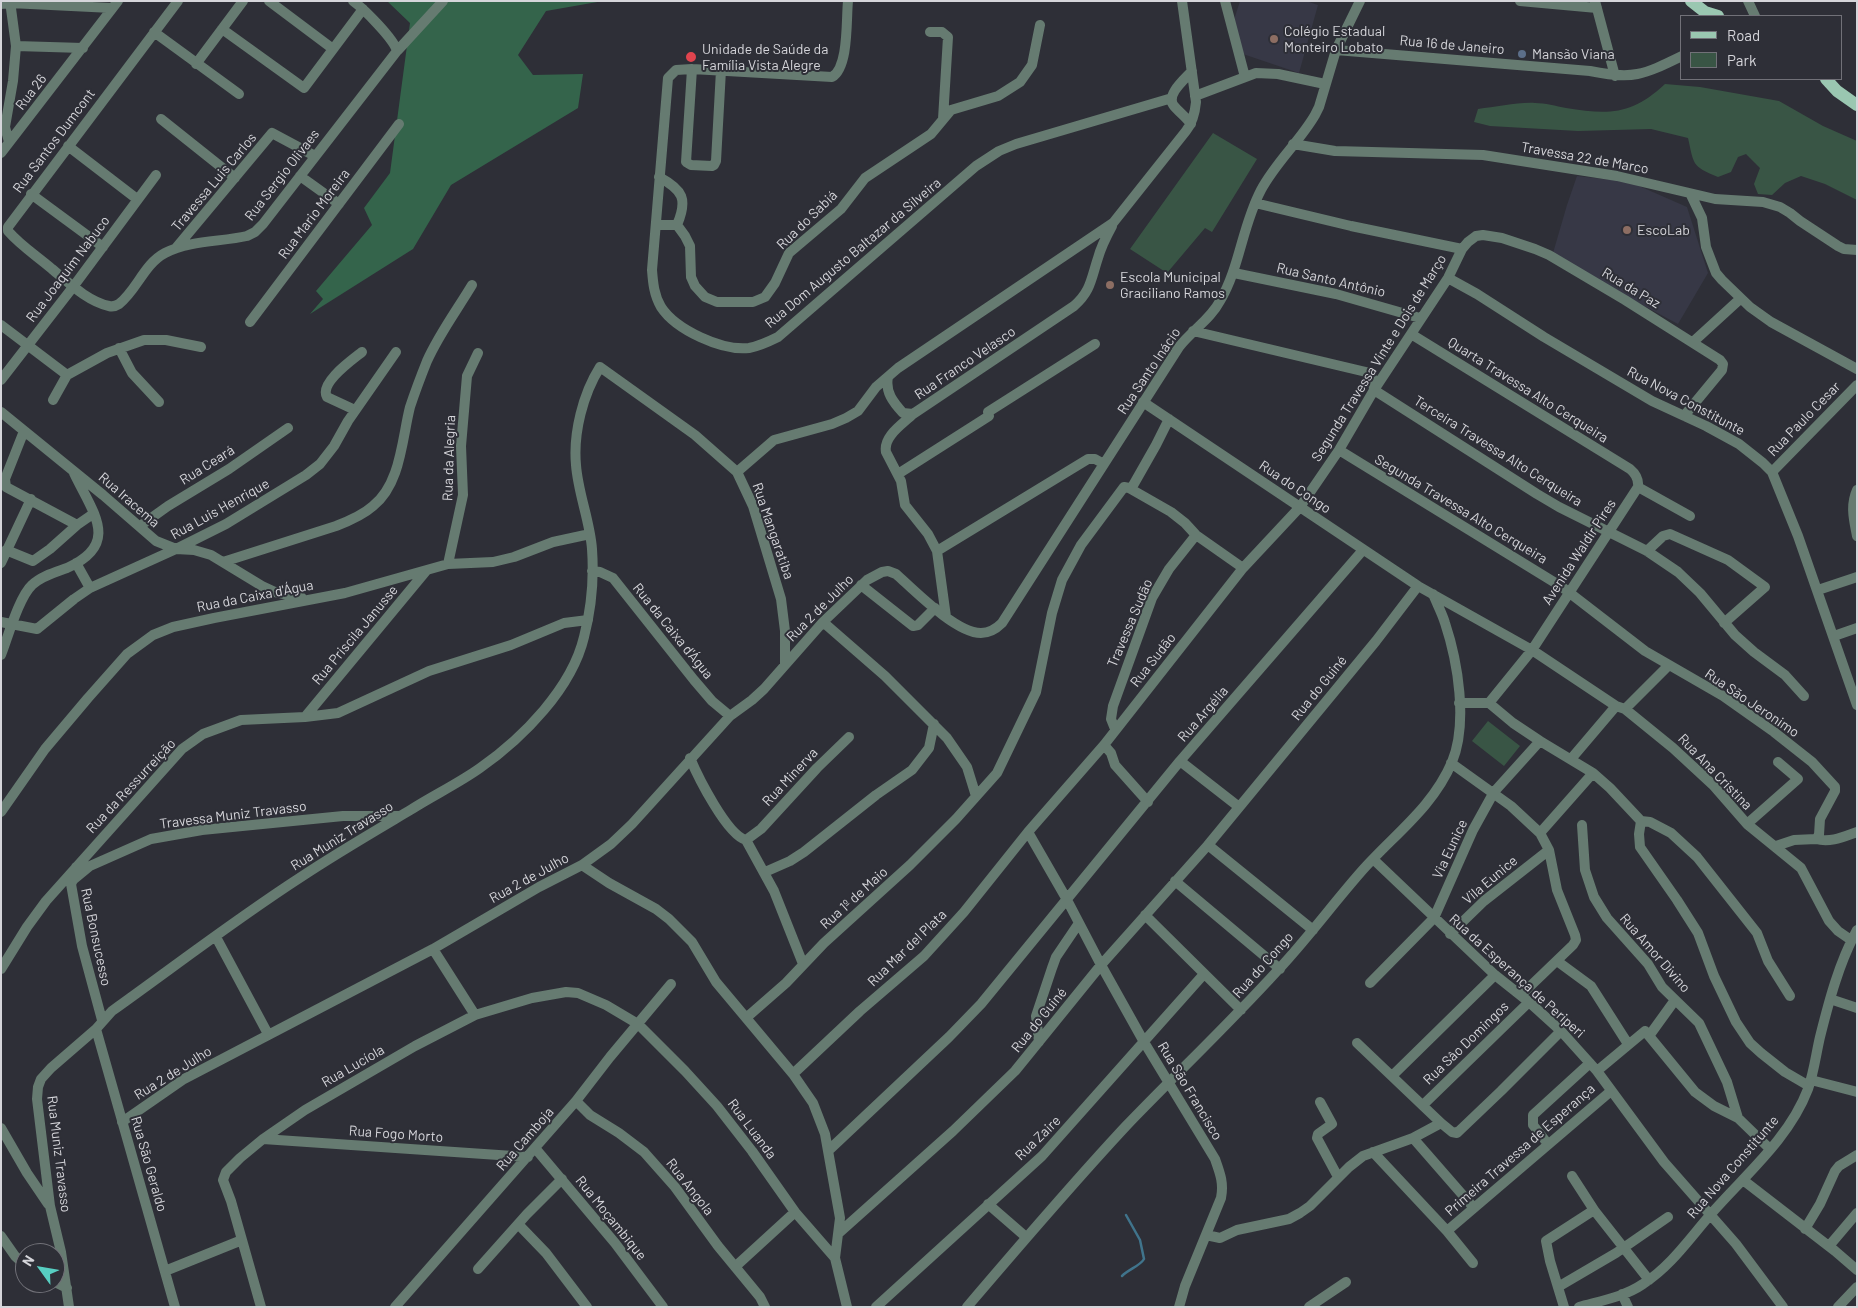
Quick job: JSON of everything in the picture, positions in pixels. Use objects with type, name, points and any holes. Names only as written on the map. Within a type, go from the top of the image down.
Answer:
[{"type":"main road","points":[[1691,1],[1705,12],[1715,15]]},
{"type":"main road","points":[[1827,80],[1837,91],[1857,105]]},
{"type":"street","name":"Rua Santos Dumcont","points":[[124,299],[115,306],[109,306],[90,298],[73,287],[22,246],[8,232],[9,224],[178,1]]},
{"type":"street","points":[[196,64],[243,1]]},
{"type":"street","points":[[269,1],[333,49]]},
{"type":"street","points":[[353,1],[363,8],[395,44],[398,50]]},
{"type":"street","name":"Rua Sergio Olivaes","points":[[124,299],[163,254],[176,248],[239,238],[252,234],[262,224],[398,50],[443,1]]},
{"type":"street","points":[[721,70],[715,164],[712,166],[691,165],[686,162],[692,69],[721,70],[832,77],[836,74],[844,60],[848,1]]},
{"type":"street","name":"Rua Franco Velasco","points":[[1113,223],[898,368],[888,377],[888,391],[903,413],[913,414],[1082,299],[1088,289],[1101,249],[1113,223],[1191,124],[1195,113],[1195,96],[1182,1]]},
{"type":"street","points":[[1225,1],[1245,76]]},
{"type":"street","name":"Rua Santo Inácio","points":[[882,572],[888,571],[896,574],[946,617],[968,630],[990,632],[1002,623],[1179,347],[1203,324],[1215,309],[1234,273],[1248,220],[1255,203],[1276,166],[1316,115],[1336,50],[1360,1]]},
{"type":"street","points":[[1520,1],[1596,5],[1615,76]]},
{"type":"street","points":[[1748,1],[1755,15]]},
{"type":"street","points":[[9,142],[3,126],[13,81],[16,46],[7,3],[115,5]]},
{"type":"street","name":"Rua 26","points":[[1,153],[115,5]]},
{"type":"street","points":[[222,29],[304,88],[363,8]]},
{"type":"street","name":"Rua do Sabiá","points":[[676,225],[690,246],[691,277],[699,292],[716,302],[758,300],[765,297],[770,292],[789,253],[841,209],[865,178],[932,134],[951,110],[998,96],[1020,82],[1032,64],[1040,25]]},
{"type":"street","points":[[154,32],[239,94]]},
{"type":"street","points":[[930,32],[942,32],[948,37],[943,119]]},
{"type":"street","points":[[16,46],[83,48]]},
{"type":"street","name":"Rua 16 de Janeiro","points":[[1336,50],[1590,71],[1615,76],[1647,73],[1680,57]]},
{"type":"street","name":"Rua Dom Augusto Baltazar da Silveira","points":[[692,69],[680,69],[671,74],[666,83],[652,270],[653,285],[657,298],[665,312],[682,326],[716,344],[735,348],[748,348],[764,344],[778,337],[976,166],[988,158],[1024,141],[1173,95]]},
{"type":"street","points":[[1191,124],[1180,109],[1174,106],[1173,95],[1192,71]]},
{"type":"street","points":[[1180,109],[1190,106],[1195,96],[1245,76],[1266,72],[1326,84]]},
{"type":"street","points":[[1173,95],[1185,87],[1191,90],[1195,96]]},
{"type":"street","points":[[161,119],[235,178]]},
{"type":"street","name":"Rua Mario Moreira","points":[[250,322],[399,124]]},
{"type":"street","name":"Travessa Luis Carlos","points":[[176,248],[272,133],[314,156]]},
{"type":"street","name":"Travessa 22 de Marco","points":[[1293,144],[1335,151],[1483,155],[1617,176],[1691,195],[1773,204],[1790,213],[1800,222],[1838,246],[1844,249],[1857,250]]},
{"type":"street","points":[[68,146],[137,200]]},
{"type":"street","name":"Rua Joaquim Nabuco","points":[[3,373],[73,287],[156,175]]},
{"type":"street","points":[[300,176],[339,204]]},
{"type":"street","points":[[656,225],[676,225],[682,210],[682,199],[676,187],[659,177]]},
{"type":"street","points":[[31,194],[103,246]]},
{"type":"street","points":[[1691,195],[1699,209],[1706,247],[1716,273],[1740,299],[1771,322],[1857,369]]},
{"type":"street","name":"Segunda Travessa Vinte e Dois de Março","points":[[1255,203],[1462,250],[1448,278],[1374,390],[1339,450],[1300,507]]},
{"type":"street","name":"Rua da Paz","points":[[1462,250],[1476,236],[1483,235],[1502,238],[1535,249],[1549,255],[1720,360],[1723,367],[1684,416]]},
{"type":"street","name":"Rua Santo Antônio","points":[[1234,273],[1336,294],[1420,318]]},
{"type":"street","name":"Rua Nova Constitunte","points":[[1448,278],[1637,392],[1738,444],[1772,472],[1798,536],[1834,636],[1853,677],[1857,704]]},
{"type":"street","points":[[223,562],[336,526],[351,520],[376,504],[394,474],[403,446],[410,408],[428,359],[441,334],[472,285]]},
{"type":"street","points":[[1693,342],[1740,299]]},
{"type":"street","points":[[1,325],[26,346],[67,375]]},
{"type":"street","points":[[1193,332],[1366,372],[1373,379],[1374,390]]},
{"type":"street","name":"Quarta Travessa Alto Cerqueira","points":[[1411,334],[1630,469],[1638,479],[1638,487]]},
{"type":"street","points":[[53,400],[67,375],[118,348],[148,339],[201,346]]},
{"type":"street","points":[[898,474],[1094,344]]},
{"type":"street","points":[[118,348],[132,373],[159,402]]},
{"type":"street","points":[[355,410],[327,397],[325,388],[339,371],[362,352]]},
{"type":"street","name":"Rua Luis Henrique","points":[[6,623],[36,629],[74,598],[90,588],[176,550],[242,515],[306,475],[320,464],[334,446],[355,410],[396,352]]},
{"type":"street","name":"Rua da Alegria","points":[[448,564],[462,496],[461,446],[467,376],[478,353]]},
{"type":"street","name":"Rua Muniz Travasso","points":[[68,1307],[61,1252],[50,1206],[37,1099],[41,1079],[50,1068],[99,1025],[112,1011],[299,878],[480,768],[525,730],[546,707],[572,670],[580,654],[588,620],[592,571],[590,534],[576,470],[576,438],[584,405],[600,367],[615,377]]},
{"type":"street","name":"Rua Mangaratiba","points":[[615,377],[695,435],[737,472],[753,506],[781,599],[785,631],[785,664]]},
{"type":"street","points":[[737,472],[774,440],[786,435],[818,428],[846,418],[858,411],[876,387],[888,377]]},
{"type":"street","name":"Terceira Travessa Alto Cerqueira","points":[[1374,390],[1536,494],[1646,551],[1685,578],[1700,593],[1724,623],[1754,652],[1785,675],[1804,696]]},
{"type":"street","name":"Rua Paulo Cesar","points":[[1772,472],[1855,391]]},
{"type":"street","name":"Rua do Congo","points":[[1143,402],[1418,586],[1532,650]]},
{"type":"street","name":"Rua Iracema","points":[[1,412],[156,541],[176,550],[194,550],[211,555],[249,579],[275,592],[310,600]]},
{"type":"street","points":[[913,414],[892,434],[885,447],[888,457],[901,481],[905,505],[925,530],[937,551],[946,617]]},
{"type":"street","name":"Rua 1º de Maio","points":[[746,1018],[786,983],[803,964],[910,865],[956,819],[997,773],[1034,698],[1062,580],[1081,545],[1126,489],[1156,445],[1169,419]]},
{"type":"street","name":"Rua Ceará","points":[[140,526],[168,506],[228,470],[288,428]]},
{"type":"street","points":[[24,431],[4,483],[8,489],[31,499],[77,525]]},
{"type":"street","name":"Segunda Travessa Alto Cerqueira","points":[[1339,450],[1546,576],[1568,592]]},
{"type":"street","points":[[937,551],[1088,459],[1095,459],[1104,464]]},
{"type":"street","points":[[1,655],[6,623],[31,586],[38,580],[89,555],[98,541],[100,532],[72,470]]},
{"type":"street","points":[[1638,487],[1690,516]]},
{"type":"street","name":"Avenida Waldir Pires","points":[[1489,704],[1532,650],[1638,487]]},
{"type":"street","points":[[1126,489],[1171,512],[1185,523],[1196,536],[1243,568]]},
{"type":"street","points":[[1857,490],[1853,499],[1857,536]]},
{"type":"street","points":[[1,563],[31,499]]},
{"type":"street","name":"Rua Sudão","points":[[1028,832],[1104,745],[1243,568],[1300,507]]},
{"type":"street","points":[[6,550],[33,561],[50,550],[77,525],[93,514]]},
{"type":"street","name":"Rua da Caixa d'Água","points":[[1,812],[45,749],[127,654],[153,635],[173,627],[345,593],[448,564],[493,562],[507,559],[528,553],[553,542],[590,534]]},
{"type":"street","points":[[1646,551],[1663,536],[1670,534],[1728,560],[1765,586],[1724,623]]},
{"type":"street","name":"Travessa Sudão","points":[[1115,729],[1111,719],[1113,706],[1146,613],[1159,585],[1196,536]]},
{"type":"street","name":"Rua Argélia","points":[[1066,898],[1180,762],[1363,550]]},
{"type":"street","points":[[76,563],[90,588]]},
{"type":"street","name":"Rua Priscila Janusse","points":[[305,717],[426,571]]},
{"type":"street","name":"Rua da Caixa d'Água","points":[[592,571],[600,572],[613,578],[694,680],[712,701],[730,716]]},
{"type":"street","name":"Rua 2 de Julho","points":[[122,1122],[184,1079],[433,949],[517,899],[582,865],[611,844],[632,824],[690,758],[730,716],[752,700],[823,622],[872,576],[882,572]]},
{"type":"street","points":[[1818,590],[1857,577]]},
{"type":"street","points":[[861,586],[913,626],[918,625],[935,608]]},
{"type":"street","name":"Rua do Guiné","points":[[840,1232],[953,1131],[1014,1071],[1101,965],[1208,845],[1376,641],[1418,586]]},
{"type":"street","name":"Rua São Jeronimo","points":[[1568,592],[1645,651],[1723,696],[1812,762],[1835,787],[1834,795],[1820,819],[1820,835],[1816,839]]},
{"type":"street","name":"Rua do Congo","points":[[967,1307],[1026,1237],[1125,1128],[1280,969],[1373,859],[1420,813],[1451,763],[1456,748],[1458,732],[1459,703],[1451,643],[1433,594]]},
{"type":"street","name":"Rua da Ressurreição","points":[[1,969],[46,901],[182,749],[203,734],[241,720],[338,714],[429,671],[511,645],[564,623],[588,620]]},
{"type":"street","points":[[823,622],[885,676],[948,738],[967,767],[976,796]]},
{"type":"street","points":[[1834,636],[1857,628]]},
{"type":"street","name":"Rua Ana Cristina","points":[[1532,650],[1620,708],[1673,748],[1713,785],[1747,824],[1802,868],[1830,921],[1838,931],[1852,940]]},
{"type":"street","points":[[1571,759],[1620,708],[1668,666]]},
{"type":"street","points":[[1459,703],[1489,704],[1540,742],[1593,773],[1641,821],[1650,822],[1671,833],[1697,857],[1757,933],[1768,961],[1790,996]]},
{"type":"street","points":[[765,872],[790,861],[804,852],[876,795],[912,770],[929,748],[934,724]]},
{"type":"street","name":"Rua Minerva","points":[[749,839],[849,737]]},
{"type":"street","name":"Via Eunice","points":[[1434,918],[1473,830],[1494,792],[1540,742]]},
{"type":"street","points":[[1104,745],[1111,753],[1115,765],[1148,802]]},
{"type":"street","points":[[690,758],[707,793],[726,822],[740,838],[749,839],[781,907],[803,964]]},
{"type":"street","points":[[1180,762],[1239,807]]},
{"type":"street","points":[[1747,824],[1798,779],[1778,762]]},
{"type":"street","points":[[1451,763],[1494,792],[1525,818],[1540,833],[1549,850]]},
{"type":"street","points":[[1540,833],[1593,773]]},
{"type":"street","name":"Travessa Muniz Travasso","points":[[76,867],[90,866],[151,839],[170,835],[343,816],[400,816]]},
{"type":"street","points":[[1641,821],[1640,847],[1698,933],[1714,976],[1736,1022],[1750,1043],[1785,1072],[1810,1083],[1857,1092]]},
{"type":"street","name":"Rua Amor Divino","points":[[1582,825],[1585,870],[1594,897],[1610,923],[1640,954],[1662,987],[1699,1022],[1727,1082],[1738,1118]]},
{"type":"street","name":"Rua São Francisco","points":[[1028,832],[1144,1042],[1215,1159],[1221,1176],[1223,1187],[1221,1198],[1185,1286],[1179,1307]]},
{"type":"street","name":"Rua Mar del Plata","points":[[793,1074],[934,946],[978,898],[1028,832]]},
{"type":"street","points":[[1776,846],[1794,840],[1832,840],[1857,832]]},
{"type":"street","points":[[1208,845],[1313,930]]},
{"type":"street","name":"Vila Eunice","points":[[1450,934],[1484,901],[1549,850]]},
{"type":"street","name":"Rua Sâo Domingos","points":[[1423,1105],[1525,998],[1576,940],[1558,890],[1549,850]]},
{"type":"street","name":"Rua da Esperança de Periperi","points":[[1373,859],[1450,934],[1561,1031],[1597,1071],[1664,1162],[1736,1244],[1782,1307]]},
{"type":"street","points":[[582,865],[609,883],[656,909],[692,942],[699,951],[708,970],[793,1074],[813,1103],[825,1134],[840,1218],[840,1232],[835,1258],[847,1307]]},
{"type":"street","name":"Rua Bonsucesso","points":[[90,866],[73,880],[71,884],[99,1025]]},
{"type":"street","points":[[1175,880],[1280,969]]},
{"type":"street","points":[[828,1151],[981,1004],[1066,898]]},
{"type":"street","points":[[1145,915],[1241,1010]]},
{"type":"street","points":[[1370,983],[1434,918]]},
{"type":"street","points":[[1039,1042],[1036,1016],[1053,962],[1079,922]]},
{"type":"street","name":"Rua Nova Constitunte","points":[[1579,1307],[1622,1294],[1649,1280],[1673,1260],[1710,1214],[1770,1149],[1799,1107],[1810,1083],[1830,999],[1857,930]]},
{"type":"street","points":[[216,937],[268,1034]]},
{"type":"street","points":[[433,949],[475,1015]]},
{"type":"street","points":[[1556,961],[1591,986],[1628,1044]]},
{"type":"street","name":"Rua Zaire","points":[[876,1307],[1048,1150],[1204,974]]},
{"type":"street","points":[[1392,1076],[1495,975]]},
{"type":"street","name":"Rua Camboja","points":[[395,1307],[576,1101],[671,984]]},
{"type":"street","name":"Rua Lucíola","points":[[261,1307],[231,1200],[225,1186],[224,1176],[240,1158],[262,1139],[305,1110],[415,1046],[475,1015],[532,998],[566,992],[578,993],[592,998],[638,1024]]},
{"type":"street","points":[[1830,999],[1856,1005]]},
{"type":"street","points":[[1597,1071],[1645,1031],[1649,1036],[1675,1000]]},
{"type":"street","name":"Rua Luanda","points":[[638,1024],[717,1106],[752,1151],[795,1212],[835,1258]]},
{"type":"street","name":"Rua São Geraldo","points":[[99,1025],[122,1122],[175,1307]]},
{"type":"street","points":[[1358,1043],[1441,1123],[1453,1132],[1460,1131],[1561,1031]]},
{"type":"street","name":"Rua Amor Divino","points":[[1649,1036],[1695,1092],[1714,1106],[1738,1118],[1770,1149]]},
{"type":"street","points":[[1548,1144],[1533,1125],[1533,1115],[1590,1063]]},
{"type":"street","name":"Primeira Travessa de Esperança","points":[[1447,1231],[1611,1090]]},
{"type":"street","name":"Rua Angola","points":[[576,1101],[590,1114],[620,1133],[644,1152],[675,1187],[765,1307]]},
{"type":"street","points":[[1320,1102],[1332,1121],[1331,1126],[1317,1136],[1338,1178]]},
{"type":"street","points":[[1206,1235],[1220,1238],[1237,1230],[1289,1218],[1310,1206],[1357,1160],[1372,1152],[1412,1138],[1441,1123]]},
{"type":"street","points":[[3,1134],[50,1206]]},
{"type":"street","points":[[1412,1138],[1474,1208]]},
{"type":"street","name":"Rua Fogo Morto","points":[[262,1139],[528,1157]]},
{"type":"street","name":"Rua Moçambique","points":[[535,1148],[615,1243],[663,1307]]},
{"type":"street","points":[[1372,1152],[1447,1231],[1473,1263]]},
{"type":"street","points":[[1805,1228],[1820,1204],[1838,1166],[1857,1155]]},
{"type":"street","points":[[1572,1176],[1594,1210],[1649,1280]]},
{"type":"street","points":[[478,1269],[562,1179]]},
{"type":"street","points":[[1743,1180],[1857,1270]]},
{"type":"street","points":[[988,1204],[1026,1237]]},
{"type":"street","points":[[1564,1307],[1546,1241],[1594,1210]]},
{"type":"street","points":[[736,1266],[795,1212]]},
{"type":"street","points":[[1829,1246],[1857,1213]]},
{"type":"street","points":[[1558,1287],[1623,1249],[1668,1217]]},
{"type":"street","points":[[518,1224],[546,1253],[587,1307]]},
{"type":"street","points":[[1,1236],[15,1255]]},
{"type":"street","points":[[165,1271],[242,1240]]},
{"type":"street","points":[[1309,1307],[1346,1282]]},
{"type":"street","points":[[1838,1307],[1857,1287]]},
{"type":"street","points":[[1622,1294],[1628,1307]]},
{"type":"shaded area","name":"Colégio Estadual Monteiro Lobato","points":[[1240,1],[1306,1],[1318,5],[1299,73],[1243,54],[1233,23]]},
{"type":"shaded area","name":"EscoLab","points":[[1577,176],[1630,182],[1687,207],[1708,273],[1678,324],[1590,277],[1553,253]]},
{"type":"green space","points":[[387,1],[603,1],[546,11],[518,55],[533,75],[583,74],[578,108],[451,185],[413,249],[310,314],[323,299],[316,291],[372,225],[364,208],[390,173],[410,23]]},
{"type":"green space","points":[[1665,84],[1700,87],[1779,101],[1823,126],[1857,141],[1857,200],[1825,184],[1801,176],[1785,183],[1772,195],[1758,194],[1754,184],[1760,168],[1746,154],[1738,157],[1731,172],[1718,177],[1698,167],[1691,154],[1688,138],[1651,129],[1578,131],[1490,126],[1474,122],[1478,109],[1521,103],[1543,104],[1595,112],[1619,110],[1642,102]]},
{"type":"green space","points":[[1213,133],[1257,159],[1212,232],[1205,228],[1167,273],[1130,249]]},
{"type":"green space","points":[[1488,721],[1520,746],[1504,766],[1472,741]]},
{"type":"waterway","points":[[1122,1276],[1140,1264],[1144,1259],[1140,1240],[1126,1215]]},
{"type":"place","name":"Colégio Estadual Monteiro Lobato","points":[[1274,39]]},
{"type":"place","name":"Mansão Viana","points":[[1522,54]]},
{"type":"place","name":"Unidade de Saúde da Família Vista Alegre","points":[[691,57]]},
{"type":"place","name":"EscoLab","points":[[1627,230]]},
{"type":"place","name":"Escola Municipal Graciliano Ramos","points":[[1110,285]]}]
